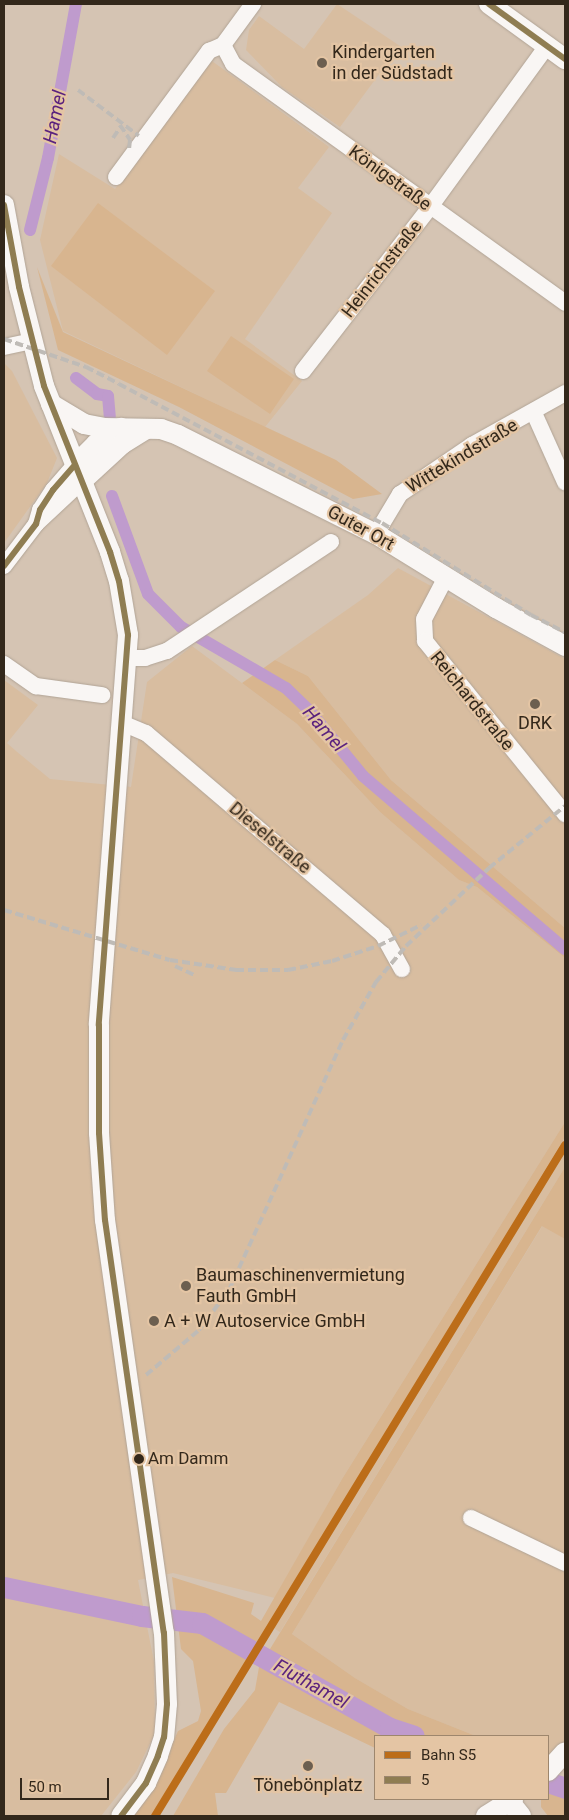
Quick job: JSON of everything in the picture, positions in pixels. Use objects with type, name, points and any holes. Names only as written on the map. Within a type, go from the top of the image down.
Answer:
[{"type":"main road","points":[[489,4],[565,59]]},
{"type":"main road","points":[[4,204],[32,342],[51,404],[119,581],[128,635],[128,658],[99,1026],[99,1133],[104,1220],[164,1633],[167,1704],[164,1737],[146,1783],[121,1816]]},
{"type":"main road","name":"Guter Ort","points":[[51,404],[84,424],[121,428],[161,429],[178,435],[376,534],[565,646]]},
{"type":"main road","points":[[78,473],[96,444],[121,428]]},
{"type":"main road","points":[[78,473],[148,429]]},
{"type":"main road","points":[[549,1770],[565,1752]]},
{"type":"main road","points":[[486,1816],[515,1805]]},
{"type":"street","points":[[116,177],[209,51],[223,45],[253,4]]},
{"type":"street","name":"Königstraße","points":[[223,45],[233,64],[565,303]]},
{"type":"street","name":"Heinrichstraße","points":[[303,371],[430,207],[547,46]]},
{"type":"street","points":[[4,347],[32,342]]},
{"type":"street","name":"Wittekindstraße","points":[[376,534],[395,499],[472,445],[534,413],[565,393]]},
{"type":"street","points":[[534,413],[565,482]]},
{"type":"street","points":[[4,566],[36,524],[40,510],[53,490],[78,473]]},
{"type":"street","points":[[128,658],[145,658],[180,644],[205,624],[331,542]]},
{"type":"street","name":"Reichardstraße","points":[[446,577],[424,619],[425,641],[565,814]]},
{"type":"street","points":[[4,664],[36,686],[102,695]]},
{"type":"street","name":"Dieselstraße","points":[[122,723],[146,733],[383,935],[402,969]]},
{"type":"street","points":[[471,1518],[565,1563]]},
{"type":"shaded area","name":"Kindergarten in der Südstadt","points":[[337,4],[400,46],[340,127],[282,87],[246,50],[249,30],[259,16],[304,49]]},
{"type":"shaded area","points":[[212,61],[329,147],[298,188],[332,213],[245,339],[302,381],[265,427],[63,331],[40,240],[59,154],[115,189]]},
{"type":"shaded area","points":[[98,203],[215,291],[167,355],[51,266]]},
{"type":"shaded area","points":[[37,267],[63,332],[336,460],[382,494],[353,499],[179,407],[58,350]]},
{"type":"shaded area","points":[[231,336],[294,379],[270,414],[207,371]]},
{"type":"shaded area","points":[[4,363],[12,371],[57,458],[47,483],[4,543]]},
{"type":"shaded area","points":[[398,568],[565,659],[565,928],[391,780],[308,676],[275,660],[368,595]]},
{"type":"shaded area","points":[[192,646],[297,724],[380,812],[459,880],[477,887],[565,958],[565,1122],[342,1479],[275,1598],[173,1573],[138,1580],[154,1662],[155,1733],[136,1772],[101,1816],[4,1816],[4,680],[38,705],[7,743],[16,751],[50,779],[131,787],[147,682]]},
{"type":"shaded area","points":[[275,660],[308,676],[391,780],[565,928],[565,958],[477,887],[459,880],[380,812],[297,724],[242,683]]},
{"type":"shaded area","points":[[565,1122],[565,1137],[152,1816],[133,1816],[151,1792],[178,1731],[198,1721],[201,1711],[193,1661],[181,1649],[172,1577],[254,1603],[251,1614],[261,1621],[342,1479]]},
{"type":"shaded area","points":[[565,1137],[565,1167],[280,1632],[267,1624]]},
{"type":"shaded area","points":[[565,1167],[565,1239],[542,1226],[292,1634],[355,1678],[408,1709],[473,1735],[374,1735],[374,1748],[279,1702],[226,1793],[215,1793],[218,1816],[173,1816],[224,1729],[255,1690],[259,1667]]},
{"type":"shaded area","points":[[543,1225],[565,1239],[565,1771],[549,1765],[549,1735],[473,1735],[408,1709],[355,1678],[292,1634]]},
{"type":"shaded area","points":[[561,1776],[565,1778],[565,1816],[548,1816],[541,1807],[541,1800],[549,1800],[549,1787]]},
{"type":"waterway","name":"Hamel","points":[[30,230],[48,158],[76,4]]},
{"type":"waterway","name":"Hamel","points":[[76,378],[97,394],[108,396],[110,417]]},
{"type":"waterway","name":"Hamel","points":[[112,496],[148,594],[181,627],[286,688],[309,710],[363,776],[565,949]]},
{"type":"waterway","name":"Fluthamel","points":[[4,1587],[142,1616],[202,1623],[390,1728],[411,1735]]},
{"type":"waterway","name":"Fluthamel","points":[[549,1782],[565,1788]]},
{"type":"railway","points":[[78,90],[139,136]]},
{"type":"railway","points":[[120,125],[130,140],[129,149]]},
{"type":"railway","points":[[113,138],[121,126]]},
{"type":"railway","points":[[4,339],[86,367],[119,384],[382,523],[531,615],[565,632]]},
{"type":"railway","points":[[146,1375],[199,1330],[229,1290],[343,1040],[376,982],[406,946],[489,868],[565,806]]},
{"type":"railway","points":[[4,910],[170,960],[236,970],[288,970],[332,961],[378,946],[421,925]]},
{"type":"railway","points":[[175,966],[196,976]]},
{"type":"rail line","name":"S5","points":[[155,1816],[565,1145]]},
{"type":"transit line","name":"5","points":[[489,4],[565,59]]},
{"type":"transit line","name":"5","points":[[4,205],[19,287],[44,386],[110,552],[119,581],[128,635],[99,1025],[99,1133],[105,1220],[164,1633],[167,1704],[164,1737],[158,1756],[146,1783],[121,1816]]},
{"type":"transit line","name":"5","points":[[4,566],[36,524],[40,510],[53,490],[75,465]]},
{"type":"place","name":"Kindergarten in der Südstadt","points":[[322,63]]},
{"type":"place","name":"DRK","points":[[535,704]]},
{"type":"place","name":"Baumaschinenvermietung Fauth GmbH","points":[[186,1286]]},
{"type":"place","name":"A + W Autoservice GmbH","points":[[154,1321]]},
{"type":"place","name":"Am Damm","points":[[139,1459]]},
{"type":"place","name":"Tönebönplatz","points":[[308,1766]]}]
